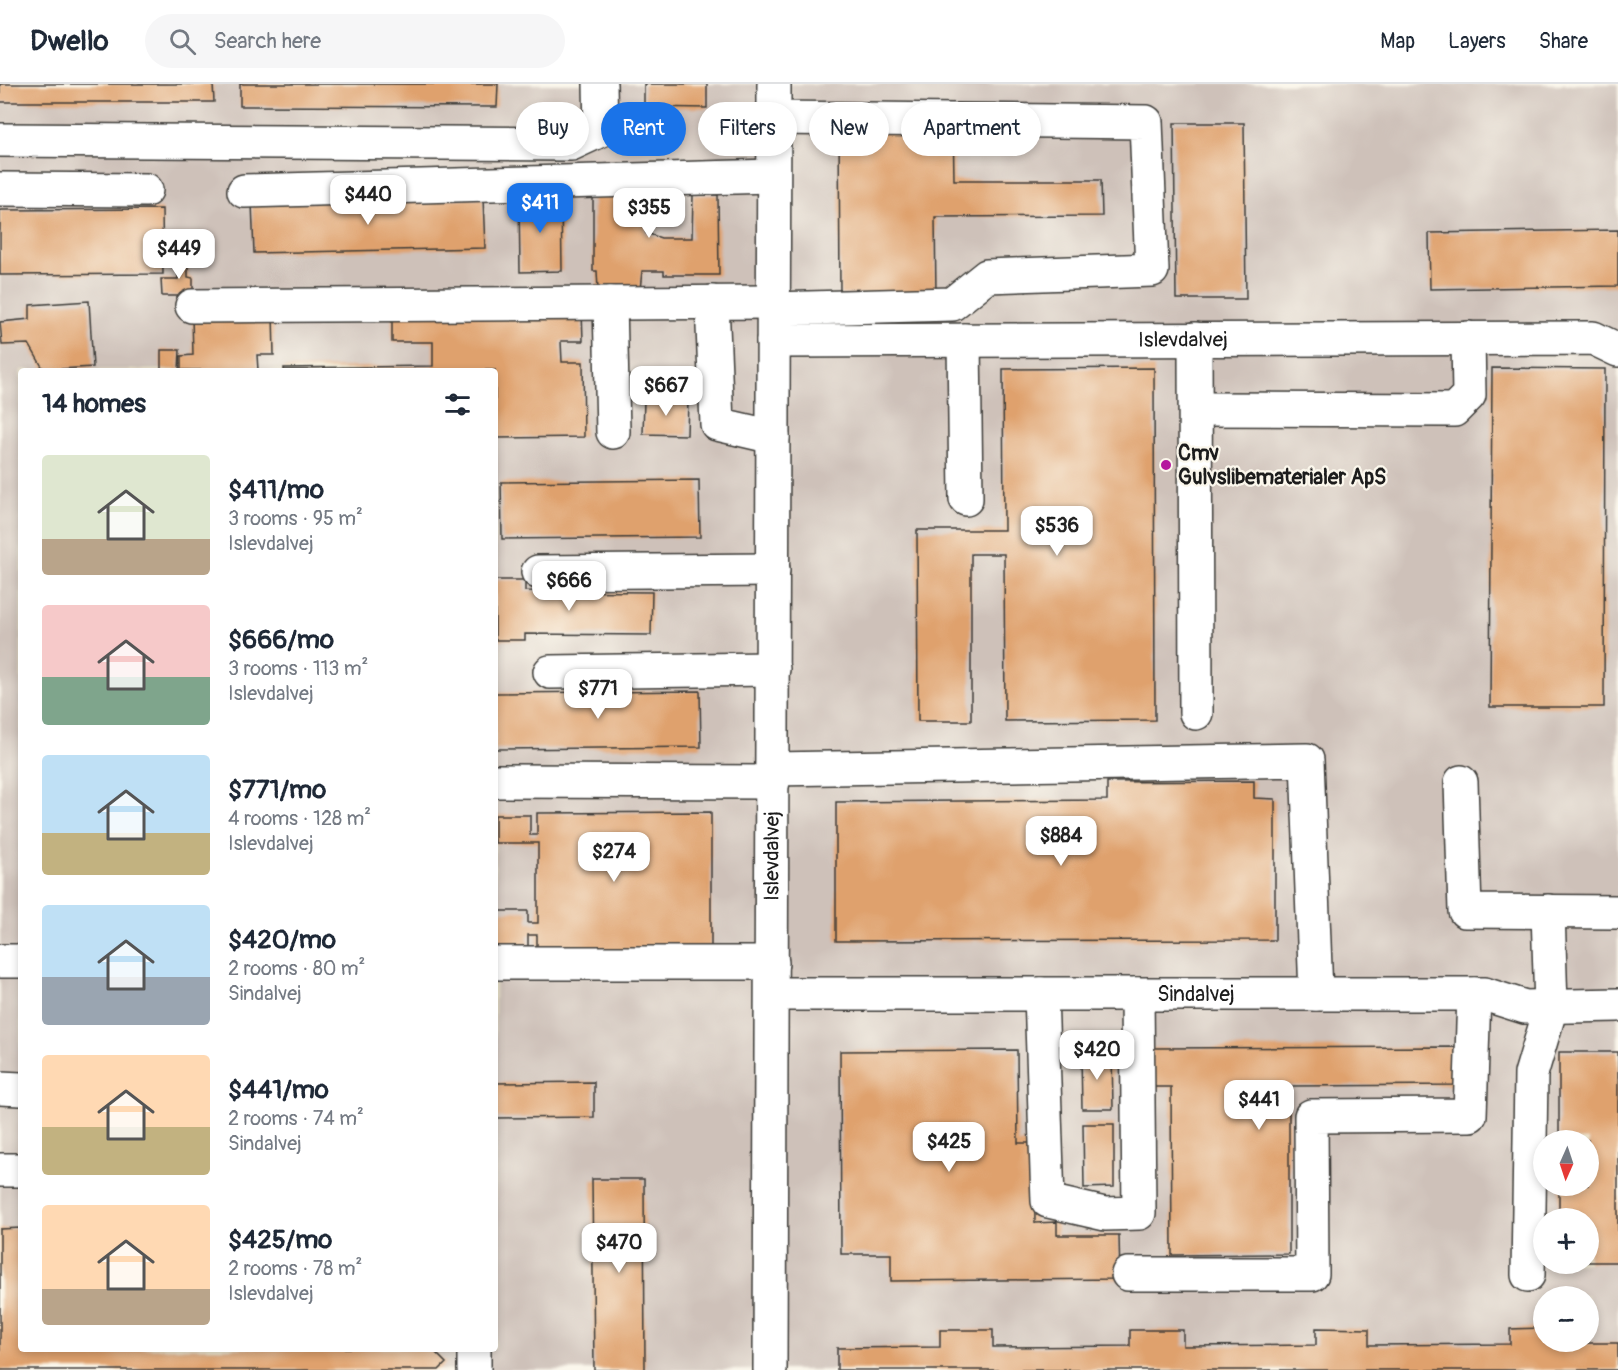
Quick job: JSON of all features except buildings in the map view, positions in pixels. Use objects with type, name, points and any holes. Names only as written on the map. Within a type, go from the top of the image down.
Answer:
[{"type":"street","points":[[0,140],[571,144],[601,130],[600,84]]},
{"type":"street","name":"Islevdalvej","points":[[773,102],[774,84]]},
{"type":"street","points":[[192,306],[712,302],[773,305],[952,304],[987,276],[1152,270],[1146,122],[797,118]]},
{"type":"street","name":"Islevdalvej","points":[[771,1370],[773,156]]},
{"type":"street","points":[[244,191],[773,176]]},
{"type":"street","points":[[0,189],[146,190]]},
{"type":"street","points":[[712,302],[717,424],[773,437]]},
{"type":"street","points":[[610,303],[613,432]]},
{"type":"street","points":[[1196,409],[1454,410],[1469,395],[1468,338]]},
{"type":"street","name":"Islevdalvej","points":[[773,341],[1468,338],[1606,344]]},
{"type":"street","points":[[1195,339],[1196,713]]},
{"type":"street","points":[[964,340],[966,499]]},
{"type":"street","points":[[538,572],[773,570]]},
{"type":"street","points":[[550,672],[773,669]]},
{"type":"street","points":[[498,781],[1307,760],[1316,994]]},
{"type":"street","points":[[1461,782],[1465,911],[1618,912]]},
{"type":"street","points":[[1528,1275],[1531,1074],[1551,1007],[1548,911]]},
{"type":"street","points":[[0,961],[18,961]]},
{"type":"street","name":"Sindalvej","points":[[498,963],[1041,994],[1484,994],[1525,1007],[1618,1005]]},
{"type":"street","points":[[1041,994],[1048,1201],[1105,1214],[1139,1213],[1137,994]]},
{"type":"street","points":[[1128,1274],[1311,1274],[1311,1116],[1470,1115],[1474,994]]},
{"type":"street","points":[[0,1089],[18,1089]]},
{"type":"street","points":[[0,1170],[18,1170]]},
{"type":"street","points":[[474,1352],[474,1370]]},
{"type":"shaded area","points":[[0,84],[1618,84],[1618,1370],[0,1370]]},
{"type":"place","name":"Cmv Gulvslibematerialer ApS","points":[[1166,465]]}]
